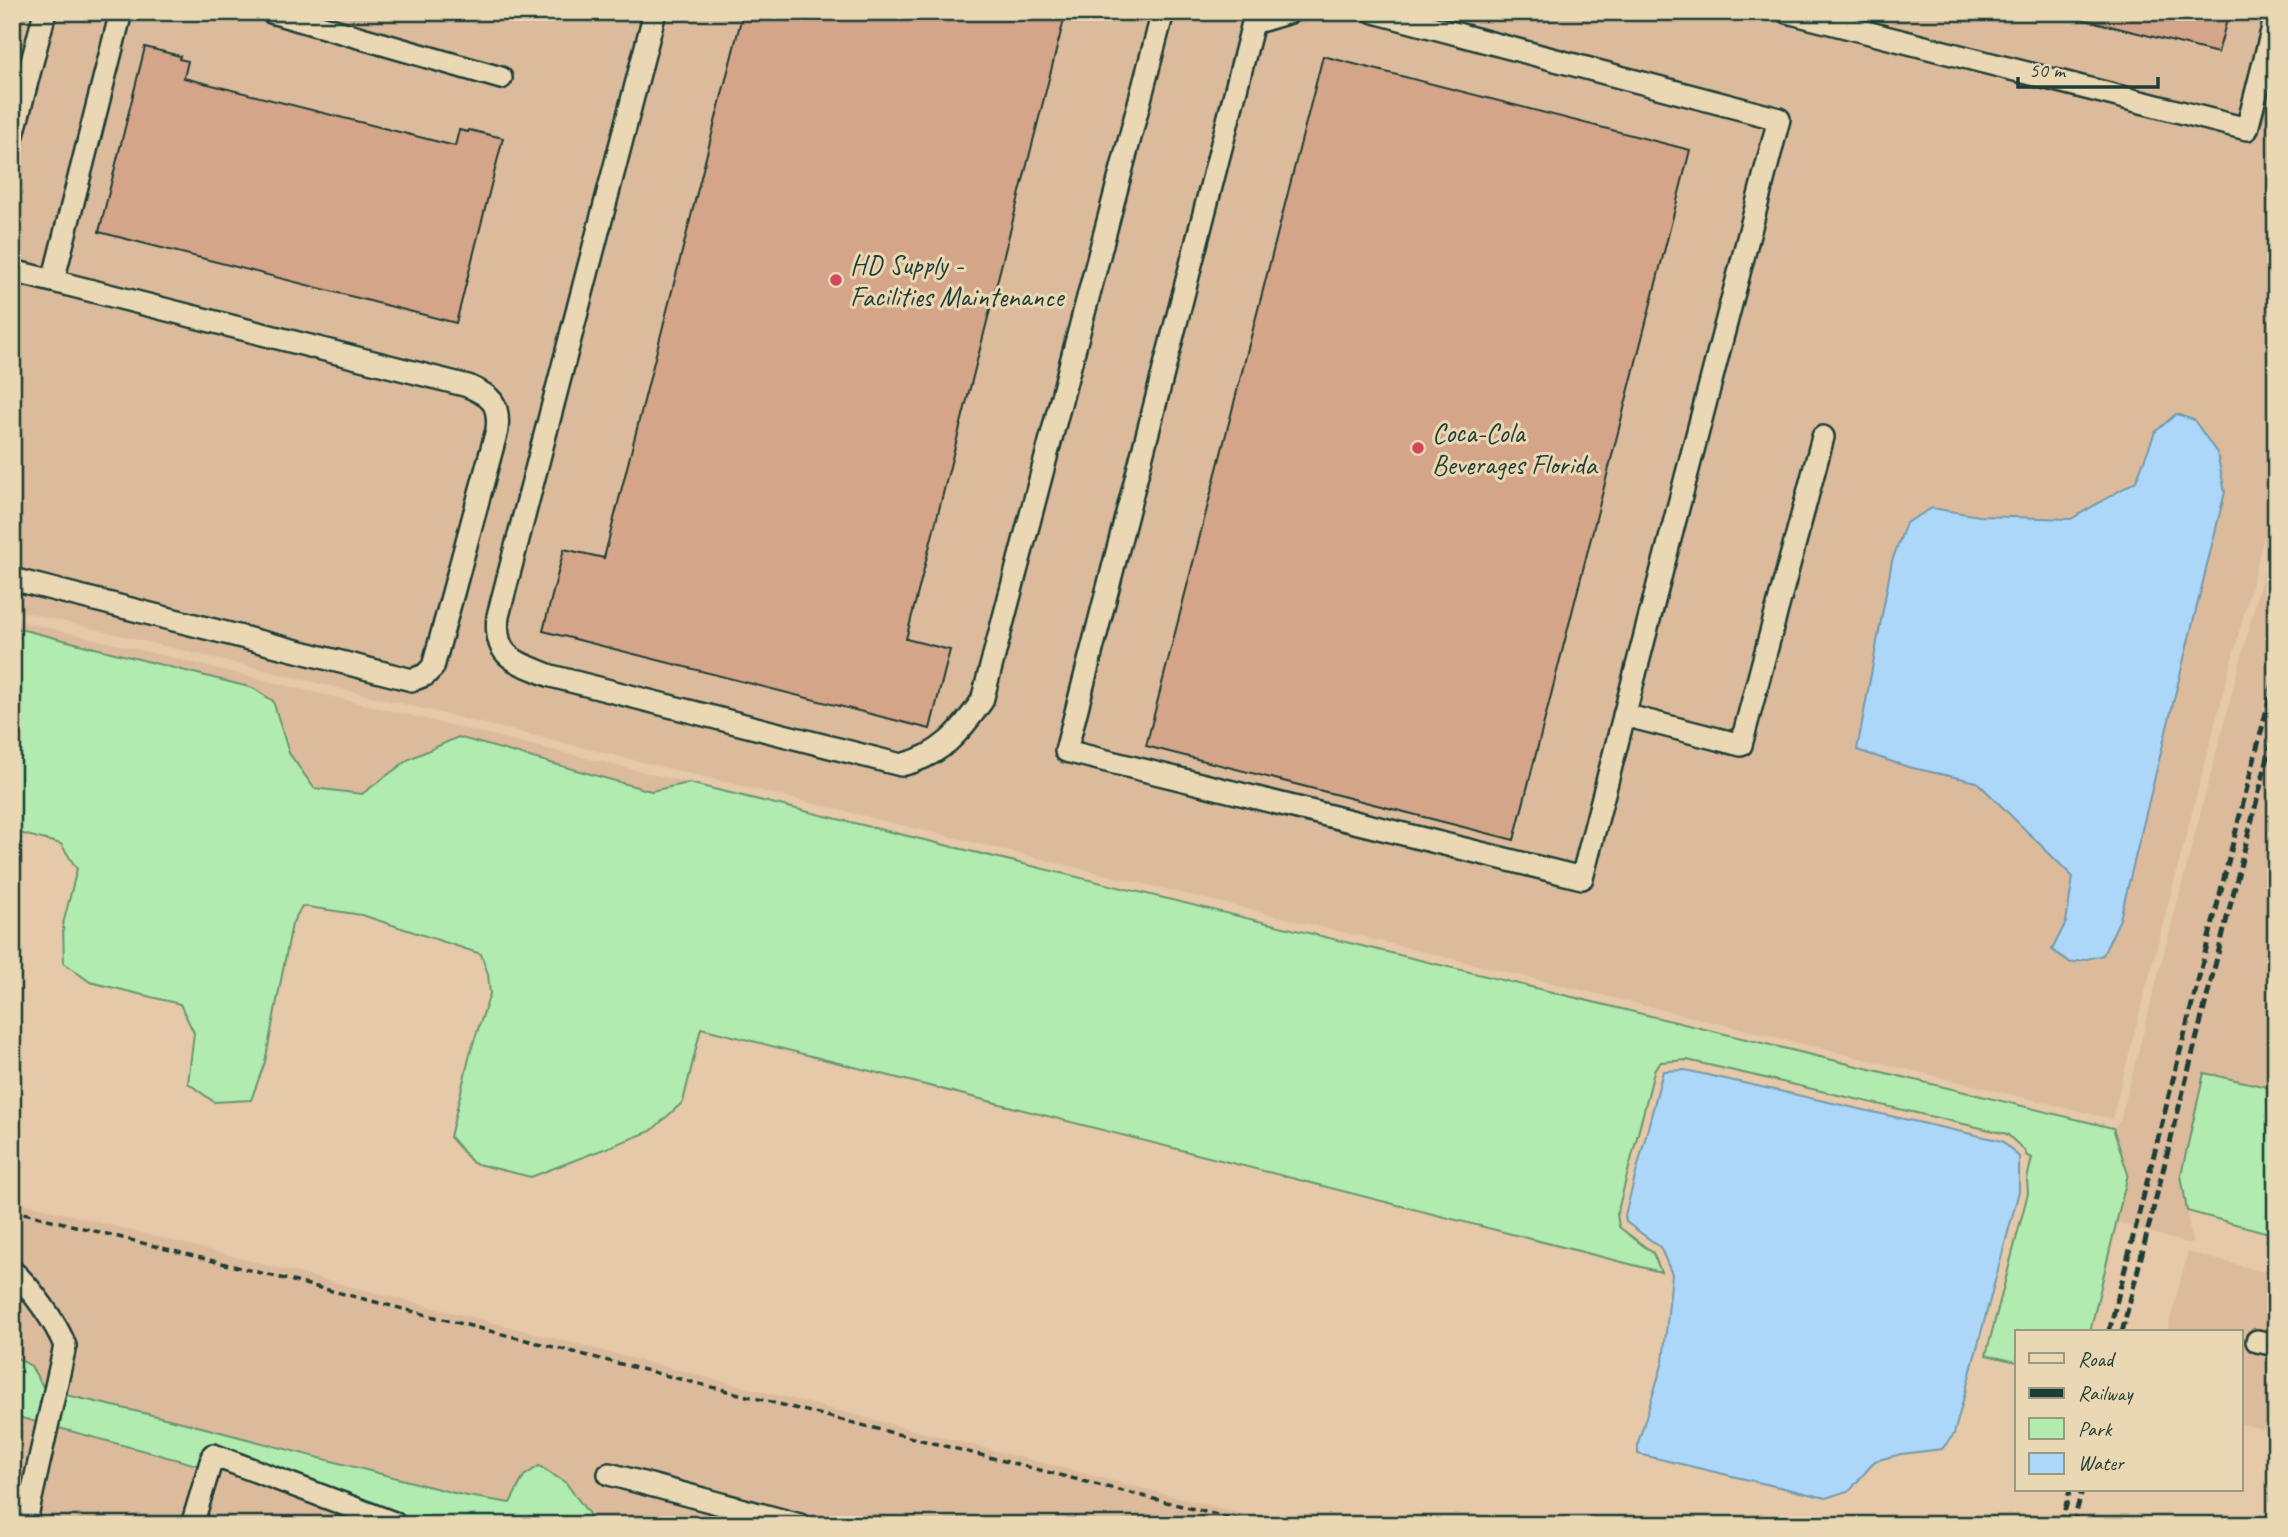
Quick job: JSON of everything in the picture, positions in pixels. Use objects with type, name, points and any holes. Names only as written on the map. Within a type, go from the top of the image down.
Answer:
[{"type":"street","points":[[12,139],[45,12]]},
{"type":"street","points":[[53,281],[121,12]]},
{"type":"street","points":[[271,12],[500,78]]},
{"type":"street","points":[[655,12],[498,616],[498,643],[516,662],[551,676],[901,765],[933,755],[955,736],[982,701],[1163,12]]},
{"type":"street","points":[[1290,12],[1253,23],[1066,751],[1582,878],[1779,119],[1374,12]]},
{"type":"street","points":[[1787,12],[2247,129],[2276,15]]},
{"type":"street","points":[[12,271],[468,386],[488,395],[499,414],[497,430],[433,667],[425,676],[412,680],[12,579]]},
{"type":"street","points":[[1625,715],[1741,745],[1823,437]]},
{"type":"street","points":[[12,1271],[23,1280],[60,1332],[65,1346],[25,1525]]},
{"type":"street","points":[[192,1525],[213,1455],[394,1525]]},
{"type":"street","points":[[609,1474],[800,1525]]},
{"type":"path","points":[[12,1210],[1258,1525]]},
{"type":"shaded area","points":[[12,12],[2276,12],[2276,491],[2112,1119],[12,609]]},
{"type":"shaded area","points":[[2276,524],[2276,1089],[2205,1073],[2181,1175],[2192,1243],[2185,1243],[2116,1222],[2128,1174],[2113,1128],[2120,1121]]},
{"type":"shaded area","points":[[12,619],[689,783],[652,791],[458,737],[409,759],[362,794],[314,788],[289,753],[273,701],[12,627]]},
{"type":"shaded area","points":[[12,1200],[1286,1525],[597,1525],[566,1483],[524,1476],[510,1503],[462,1495],[45,1390],[31,1366],[12,1355]]},
{"type":"shaded area","points":[[2188,1252],[2276,1275],[2276,1433],[2242,1423],[2242,1330],[2168,1330]]},
{"type":"shaded area","points":[[18,1417],[421,1525],[12,1525],[12,1418]]},
{"type":"green space","points":[[12,627],[253,688],[273,701],[289,753],[314,788],[362,794],[409,759],[458,737],[651,791],[689,783],[2113,1128],[2128,1174],[2090,1330],[2015,1330],[2015,1362],[1986,1355],[2028,1193],[2027,1179],[2032,1158],[2007,1134],[1687,1060],[1661,1062],[1655,1068],[1617,1214],[1619,1227],[1653,1253],[1661,1272],[701,1028],[683,1102],[651,1131],[531,1177],[473,1163],[450,1137],[471,1050],[490,994],[488,974],[481,954],[362,915],[302,906],[292,924],[265,1062],[251,1100],[214,1102],[188,1083],[194,1033],[180,1004],[90,982],[64,963],[63,924],[77,869],[61,844],[12,831]]},
{"type":"green space","points":[[2204,1073],[2276,1089],[2276,1235],[2187,1211],[2181,1175]]},
{"type":"green space","points":[[12,1355],[31,1366],[45,1390],[182,1422],[462,1495],[510,1503],[524,1476],[539,1466],[566,1483],[597,1525],[421,1525],[18,1417],[12,1418]]},
{"type":"water","points":[[2176,414],[2194,420],[2217,453],[2225,492],[2120,919],[2103,955],[2071,963],[2052,950],[2066,922],[2073,877],[1977,782],[1908,767],[1857,750],[1892,561],[1906,523],[1932,508],[1979,516],[2071,519],[2136,481],[2155,432]]},
{"type":"water","points":[[1685,1070],[2002,1141],[2019,1157],[2019,1191],[1954,1434],[1942,1449],[1901,1454],[1875,1461],[1850,1490],[1826,1498],[1638,1454],[1638,1443],[1663,1362],[1672,1274],[1660,1247],[1626,1222],[1625,1215],[1663,1071]]},
{"type":"building","name":"HD Supply - Facilities Maintenance","points":[[743,12],[1066,12],[906,639],[950,650],[930,729],[543,631],[564,549],[604,558]]},
{"type":"building","points":[[2078,12],[2229,12],[2218,53],[2078,18]]},
{"type":"building","points":[[145,47],[180,56],[179,59],[188,61],[184,78],[455,146],[459,130],[503,138],[456,323],[99,232]]},
{"type":"building","name":"Coca-Cola Beverages Florida","points":[[1323,56],[1690,150],[1514,840],[1146,746]]},
{"type":"railway","points":[[2110,1330],[2276,673]]},
{"type":"railway","points":[[2123,1330],[2276,725]]},
{"type":"railway","points":[[2061,1525],[2069,1492]]},
{"type":"railway","points":[[2073,1525],[2081,1492]]},
{"type":"place","name":"HD Supply - Facilities Maintenance","points":[[836,280]]},
{"type":"place","name":"Coca-Cola Beverages Florida","points":[[1418,448]]}]
